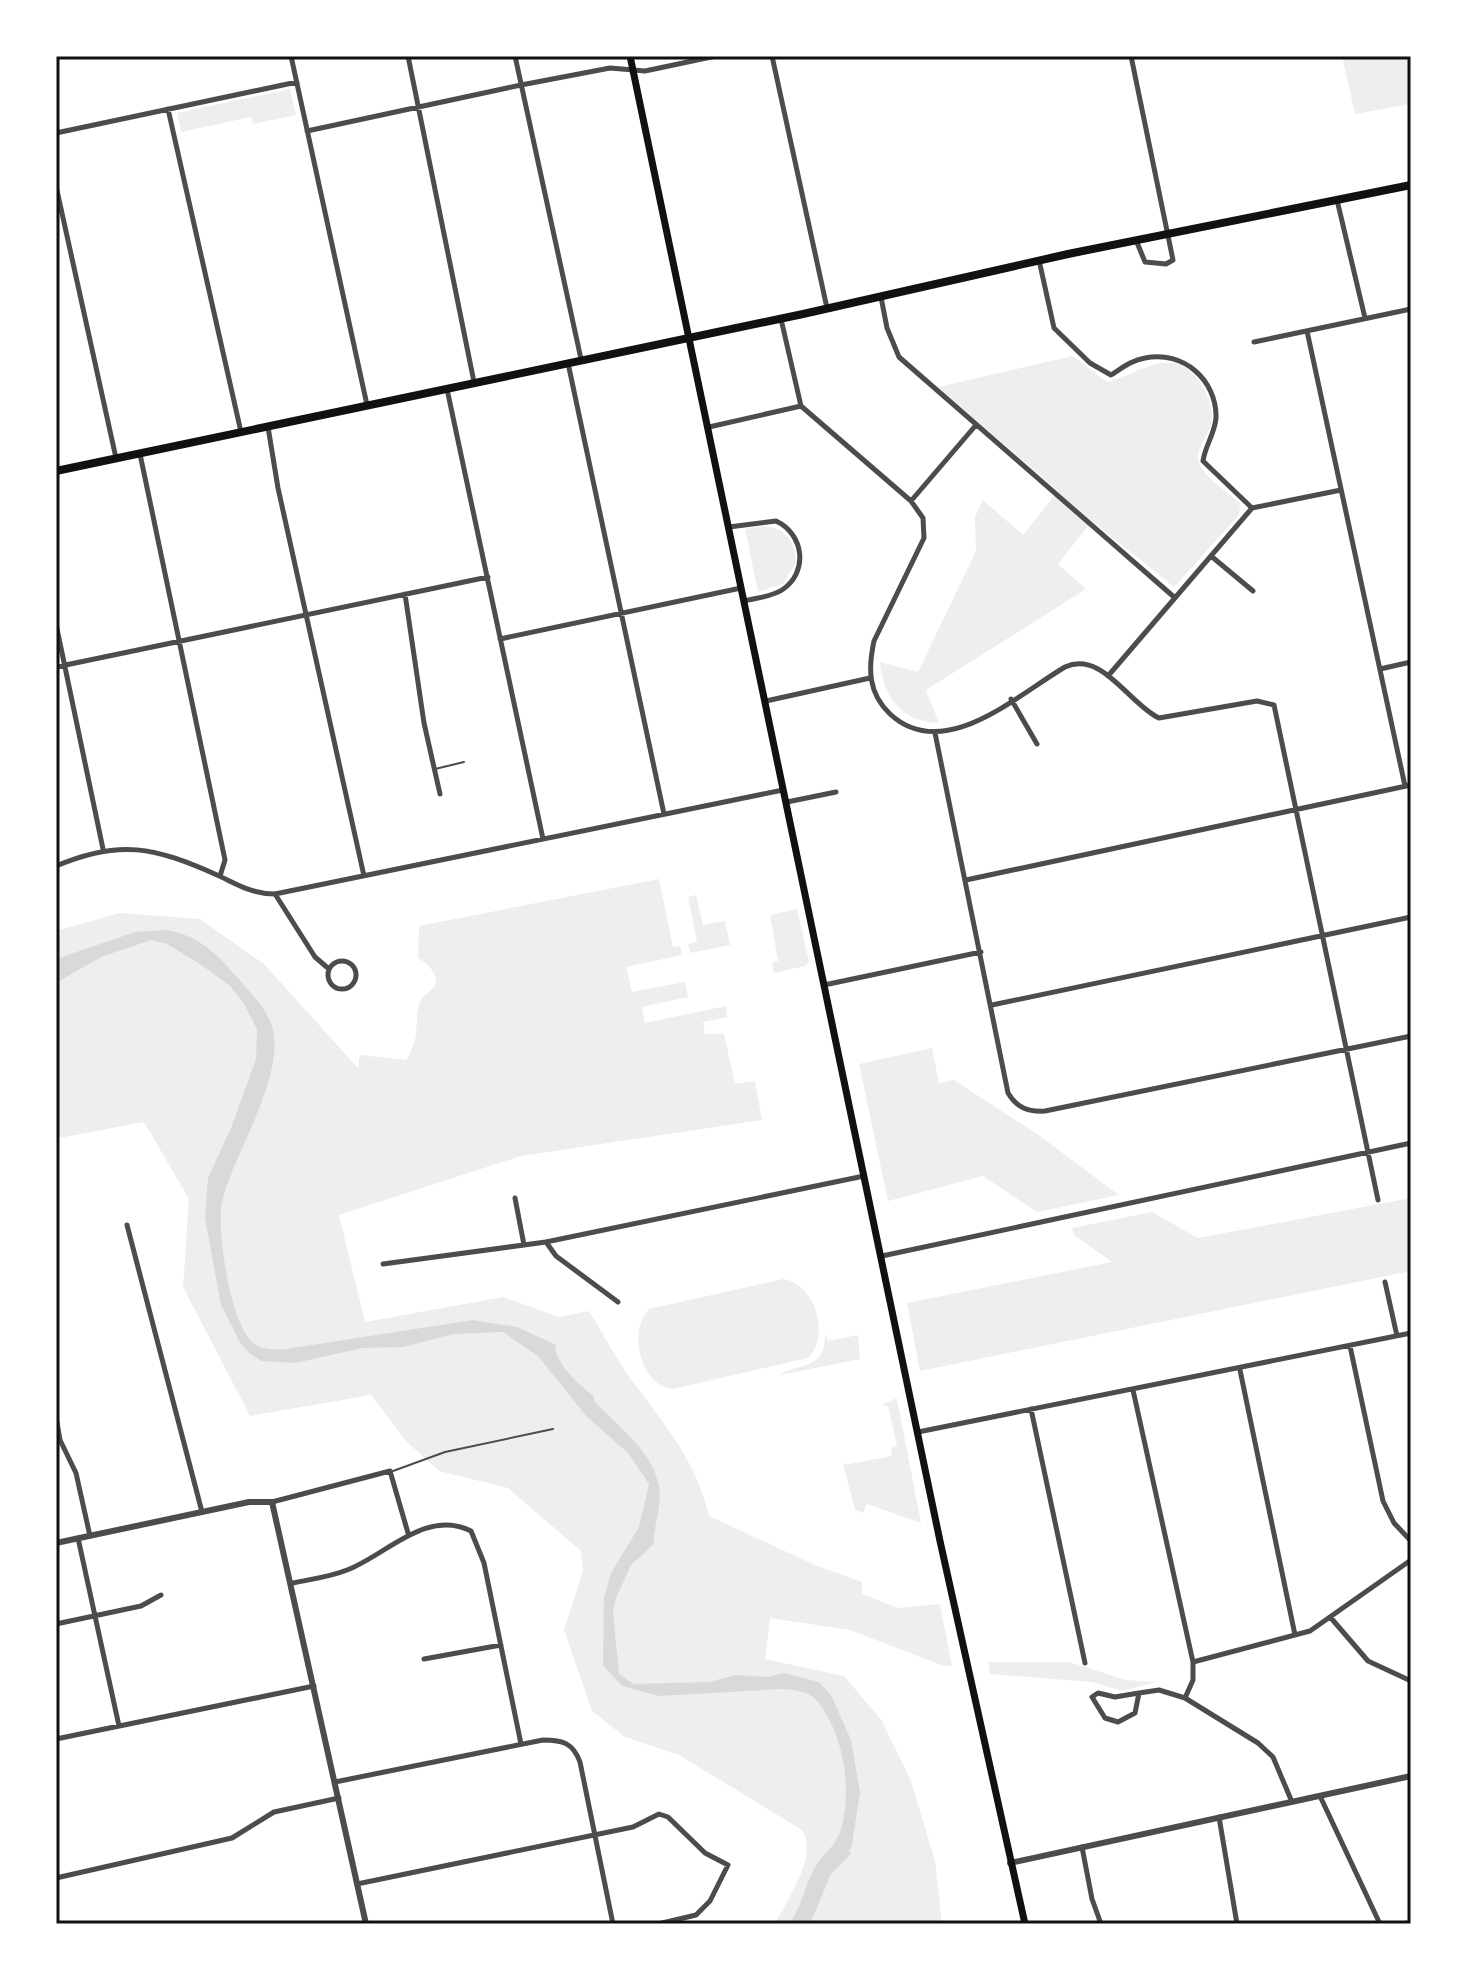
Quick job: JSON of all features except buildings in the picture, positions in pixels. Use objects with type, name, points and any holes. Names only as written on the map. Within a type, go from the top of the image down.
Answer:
[{"type":"main road","points":[[630,56],[918,1432],[1025,1924]]},
{"type":"main road","points":[[56,471],[881,297],[1039,260],[1411,185]]},
{"type":"street","points":[[291,56],[367,405]]},
{"type":"street","points":[[408,56],[474,382]]},
{"type":"street","points":[[515,56],[581,359]]},
{"type":"street","points":[[307,131],[610,68],[649,70],[716,56]]},
{"type":"street","points":[[772,56],[827,308]]},
{"type":"street","points":[[1131,56],[1174,259],[1166,264],[1145,262],[1136,240]]},
{"type":"street","points":[[56,133],[297,82]]},
{"type":"street","points":[[168,109],[241,432]]},
{"type":"street","points":[[56,186],[116,458]]},
{"type":"street","points":[[1337,200],[1365,318]]},
{"type":"street","points":[[1039,260],[1054,328],[1100,371],[1113,374],[1140,358],[1160,357],[1180,361],[1203,378],[1212,393],[1216,419],[1203,461],[1252,508]]},
{"type":"street","points":[[881,297],[887,328],[899,357],[1174,597]]},
{"type":"street","points":[[1254,342],[1411,309]]},
{"type":"street","points":[[781,318],[801,406],[911,501],[923,518],[924,538],[874,641],[870,678],[891,715],[912,728],[935,733],[963,728],[1072,664],[1088,663],[1159,718],[1269,702],[1280,719],[1378,1200]]},
{"type":"street","points":[[966,880],[1408,786],[1307,331]]},
{"type":"street","points":[[568,362],[624,613],[664,814]]},
{"type":"street","points":[[447,388],[543,839]]},
{"type":"street","points":[[709,427],[801,406]]},
{"type":"street","points":[[911,501],[976,425]]},
{"type":"street","points":[[268,426],[305,615],[364,876]]},
{"type":"street","points":[[140,453],[225,860],[220,876]]},
{"type":"street","points":[[1108,676],[1252,508],[1341,490]]},
{"type":"street","points":[[729,527],[776,521],[794,534],[800,554],[795,576],[784,589],[744,601]]},
{"type":"street","points":[[1211,556],[1253,591]]},
{"type":"street","points":[[56,667],[488,577]]},
{"type":"street","points":[[500,639],[742,588]]},
{"type":"street","points":[[405,594],[409,634],[440,794]]},
{"type":"street","points":[[56,624],[103,849]]},
{"type":"street","points":[[1380,669],[1411,662]]},
{"type":"street","points":[[766,701],[870,678]]},
{"type":"street","points":[[1011,699],[1037,744]]},
{"type":"street","points":[[935,733],[1008,1093],[1017,1105],[1028,1111],[1045,1111],[1411,1036]]},
{"type":"street","points":[[56,866],[103,849],[150,851],[220,876],[244,890],[275,894],[784,790]]},
{"type":"street","points":[[787,802],[836,792]]},
{"type":"street","points":[[275,894],[315,957],[329,969],[330,983],[338,989],[348,989],[355,982],[356,969],[349,962],[340,961],[329,969]]},
{"type":"street","points":[[992,1005],[1411,917]]},
{"type":"street","points":[[824,985],[981,952]]},
{"type":"street","points":[[882,1256],[1411,1143]]},
{"type":"street","points":[[383,1264],[546,1242],[864,1176]]},
{"type":"street","points":[[515,1198],[524,1245]]},
{"type":"street","points":[[127,1225],[202,1512]]},
{"type":"street","points":[[546,1242],[556,1256],[618,1302]]},
{"type":"street","points":[[1385,1282],[1397,1336]]},
{"type":"street","points":[[918,1432],[1240,1370],[1411,1333]]},
{"type":"street","points":[[1350,1346],[1383,1501],[1389,1516],[1411,1541]]},
{"type":"street","points":[[1240,1370],[1295,1635]]},
{"type":"street","points":[[1133,1390],[1193,1662],[1194,1676],[1185,1698]]},
{"type":"street","points":[[1031,1409],[1085,1663]]},
{"type":"street","points":[[56,1417],[60,1440],[80,1486],[90,1536]]},
{"type":"street","points":[[56,1543],[257,1501],[272,1502],[390,1471],[408,1533]]},
{"type":"street","points":[[272,1502],[293,1583],[366,1924]]},
{"type":"street","points":[[293,1583],[356,1566],[408,1533],[448,1525],[471,1531],[484,1563],[521,1744]]},
{"type":"street","points":[[78,1538],[119,1726]]},
{"type":"street","points":[[1193,1662],[1310,1631],[1411,1560]]},
{"type":"street","points":[[56,1624],[146,1604],[161,1595]]},
{"type":"street","points":[[1331,1618],[1368,1661],[1411,1681]]},
{"type":"street","points":[[424,1659],[501,1645]]},
{"type":"street","points":[[56,1739],[315,1686]]},
{"type":"street","points":[[1139,1693],[1135,1713],[1118,1722],[1105,1718],[1092,1697],[1098,1693],[1115,1697],[1139,1693],[1159,1690],[1185,1698],[1266,1750],[1289,1787],[1292,1802]]},
{"type":"street","points":[[335,1782],[521,1744],[557,1740],[575,1748],[613,1924]]},
{"type":"street","points":[[1010,1863],[1411,1776]]},
{"type":"street","points":[[1320,1796],[1380,1924]]},
{"type":"street","points":[[56,1878],[232,1838],[274,1812],[339,1798]]},
{"type":"street","points":[[357,1884],[640,1825],[659,1814],[668,1817],[715,1860],[728,1865],[710,1901],[696,1915],[658,1924]]},
{"type":"street","points":[[1219,1817],[1237,1924]]},
{"type":"street","points":[[1082,1847],[1092,1899],[1101,1924]]},
{"type":"street","points":[[1394,1924],[1411,1923]]},
{"type":"lane","points":[[435,769],[464,762]]},
{"type":"lane","points":[[390,1471],[445,1452],[553,1429]]},
{"type":"shaded area","points":[[1342,56],[1411,56],[1411,104],[1355,114]]},
{"type":"shaded area","points":[[290,89],[296,115],[253,124],[251,117],[181,132],[177,113]]},
{"type":"shaded area","points":[[1073,356],[1107,382],[1158,364],[1182,366],[1194,374],[1206,393],[1212,416],[1198,460],[1207,475],[1240,503],[1239,515],[1174,587],[1092,521],[1058,564],[1086,589],[926,690],[939,723],[915,718],[890,696],[880,662],[918,672],[976,551],[975,517],[983,500],[1023,535],[1058,491],[938,387]]},
{"type":"shaded area","points":[[762,526],[776,529],[787,536],[794,547],[796,562],[783,584],[758,592],[745,529]]},
{"type":"shaded area","points":[[659,879],[673,947],[680,946],[682,955],[626,967],[632,992],[685,982],[688,997],[642,1007],[645,1023],[726,1006],[727,1017],[703,1022],[705,1034],[724,1034],[735,1084],[755,1081],[762,1120],[521,1156],[339,1215],[365,1322],[503,1297],[559,1317],[589,1311],[623,1367],[687,1459],[709,1516],[815,1565],[862,1582],[862,1594],[898,1608],[940,1604],[952,1666],[944,1666],[850,1630],[770,1618],[765,1659],[844,1676],[882,1721],[911,1781],[935,1861],[942,1924],[775,1924],[804,1864],[807,1852],[802,1830],[679,1755],[625,1737],[592,1711],[564,1630],[583,1571],[581,1551],[508,1488],[439,1471],[406,1441],[371,1395],[250,1416],[183,1287],[189,1199],[144,1122],[59,1138],[56,1128],[56,931],[120,913],[200,919],[264,964],[358,1068],[360,1055],[406,1060],[411,1051],[416,1035],[418,1007],[436,980],[432,970],[418,958],[419,926]]},
{"type":"shaded area","points":[[696,895],[703,925],[725,921],[730,945],[690,953],[688,944],[697,942],[688,897]]},
{"type":"shaded area","points":[[797,909],[809,962],[805,966],[774,973],[772,963],[778,961],[770,915]]},
{"type":"shaded area","points":[[166,930],[196,940],[228,967],[264,1010],[271,1023],[275,1043],[266,1089],[222,1202],[221,1233],[227,1278],[239,1321],[247,1336],[260,1347],[282,1349],[473,1320],[517,1327],[556,1345],[558,1357],[568,1372],[636,1443],[658,1481],[660,1502],[654,1544],[631,1565],[613,1612],[619,1674],[634,1684],[709,1682],[736,1675],[768,1677],[783,1673],[819,1682],[831,1695],[851,1740],[860,1793],[851,1850],[848,1849],[851,1854],[831,1874],[810,1924],[789,1924],[814,1869],[839,1835],[844,1813],[843,1761],[833,1727],[816,1700],[800,1691],[781,1689],[659,1696],[622,1686],[603,1665],[604,1598],[611,1573],[639,1527],[649,1484],[628,1453],[587,1417],[538,1356],[503,1332],[454,1334],[403,1347],[363,1348],[295,1363],[262,1361],[240,1343],[221,1305],[205,1218],[208,1178],[231,1128],[256,1059],[257,1029],[243,1002],[229,985],[167,944],[151,940],[101,957],[56,983],[56,959],[135,932]]},
{"type":"shaded area","points":[[932,1048],[939,1083],[954,1080],[1037,1134],[1119,1195],[1037,1212],[983,1176],[888,1201],[859,1064]]},
{"type":"shaded area","points":[[1411,1198],[1411,1271],[920,1371],[907,1303],[1112,1262],[1074,1235],[1072,1228],[1152,1212],[1198,1238]]},
{"type":"shaded area","points":[[783,1279],[804,1290],[816,1312],[818,1337],[808,1358],[673,1389],[653,1379],[646,1369],[638,1343],[642,1319],[649,1309]]},
{"type":"shaded area","points":[[825,1333],[828,1341],[858,1335],[860,1359],[780,1375],[816,1360],[824,1345]]},
{"type":"shaded area","points":[[897,1398],[921,1523],[867,1504],[863,1513],[855,1510],[842,1460],[844,1465],[892,1456],[891,1448],[897,1446],[888,1406],[881,1405]]},
{"type":"shaded area","points":[[988,1662],[1069,1662],[1126,1680],[1156,1682],[1122,1691],[1092,1682],[990,1674]]}]
